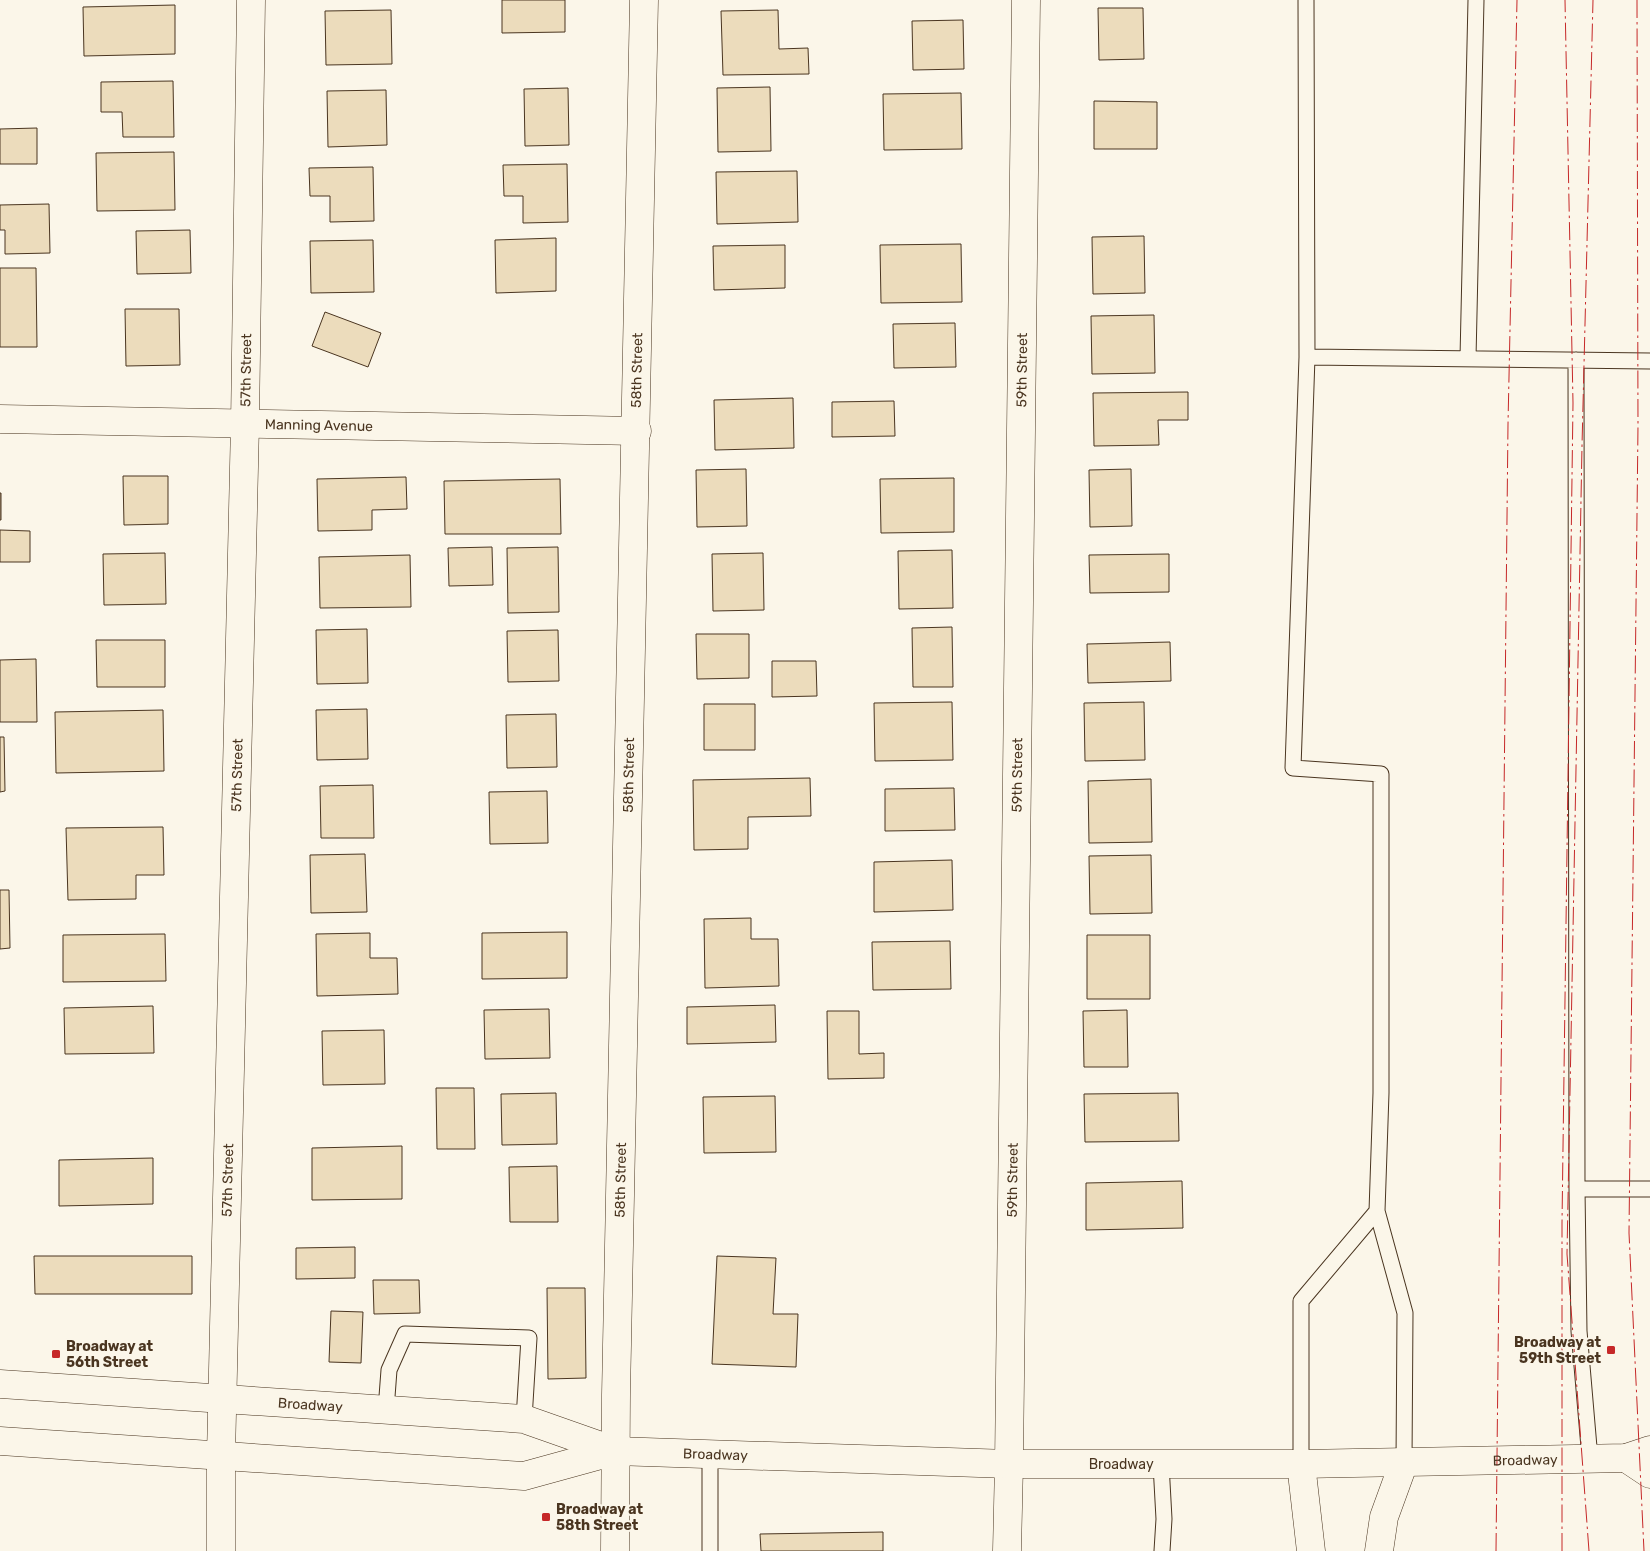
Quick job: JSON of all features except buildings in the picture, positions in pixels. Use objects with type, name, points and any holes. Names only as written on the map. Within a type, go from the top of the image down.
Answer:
[{"type":"street","name":"57th Street","points":[[221,1551],[221,1456],[245,424],[251,0]]},
{"type":"street","name":"58th Street","points":[[615,1551],[615,1451],[644,0]]},
{"type":"street","name":"59th Street","points":[[1007,1551],[1026,0]]},
{"type":"street","name":"Manning Avenue","points":[[0,419],[636,431]]},
{"type":"street","name":"Broadway","points":[[0,1384],[524,1419],[615,1451],[1009,1464],[1301,1464],[1590,1459],[1638,1454],[1650,1474]]},
{"type":"street","name":"Broadway","points":[[0,1441],[524,1476],[615,1451]]},
{"type":"street","points":[[1379,1551],[1384,1517],[1404,1462]]},
{"type":"street","points":[[1301,1464],[1311,1551]]},
{"type":"lane","points":[[1306,0],[1308,357],[1293,768],[1381,774],[1380,1093],[1377,1211],[1405,1313],[1404,1462]]},
{"type":"lane","points":[[1468,358],[1476,0]]},
{"type":"lane","points":[[1308,357],[1650,361]]},
{"type":"lane","points":[[1576,360],[1577,1189],[1579,1331],[1590,1459]]},
{"type":"lane","points":[[1577,1189],[1650,1189]]},
{"type":"lane","points":[[1301,1464],[1302,1301],[1377,1211]]},
{"type":"lane","points":[[386,1410],[389,1370],[405,1334],[529,1338],[524,1419]]},
{"type":"lane","points":[[710,1455],[710,1551]]},
{"type":"lane","points":[[1161,1464],[1164,1518],[1162,1551]]},
{"type":"power","points":[[1496,1551],[1508,424],[1517,0]]},
{"type":"power","points":[[1562,1551],[1562,1223],[1573,403],[1565,0]]},
{"type":"power","points":[[1589,1551],[1567,1254],[1582,446],[1593,0]]},
{"type":"power","points":[[1637,0],[1638,426],[1629,1233],[1644,1551]]},
{"type":"place","name":"Broadway at 59th Street","points":[[1611,1350]]},
{"type":"place","name":"Broadway at 56th Street","points":[[56,1354]]},
{"type":"place","name":"Broadway at 58th Street","points":[[546,1517]]}]
